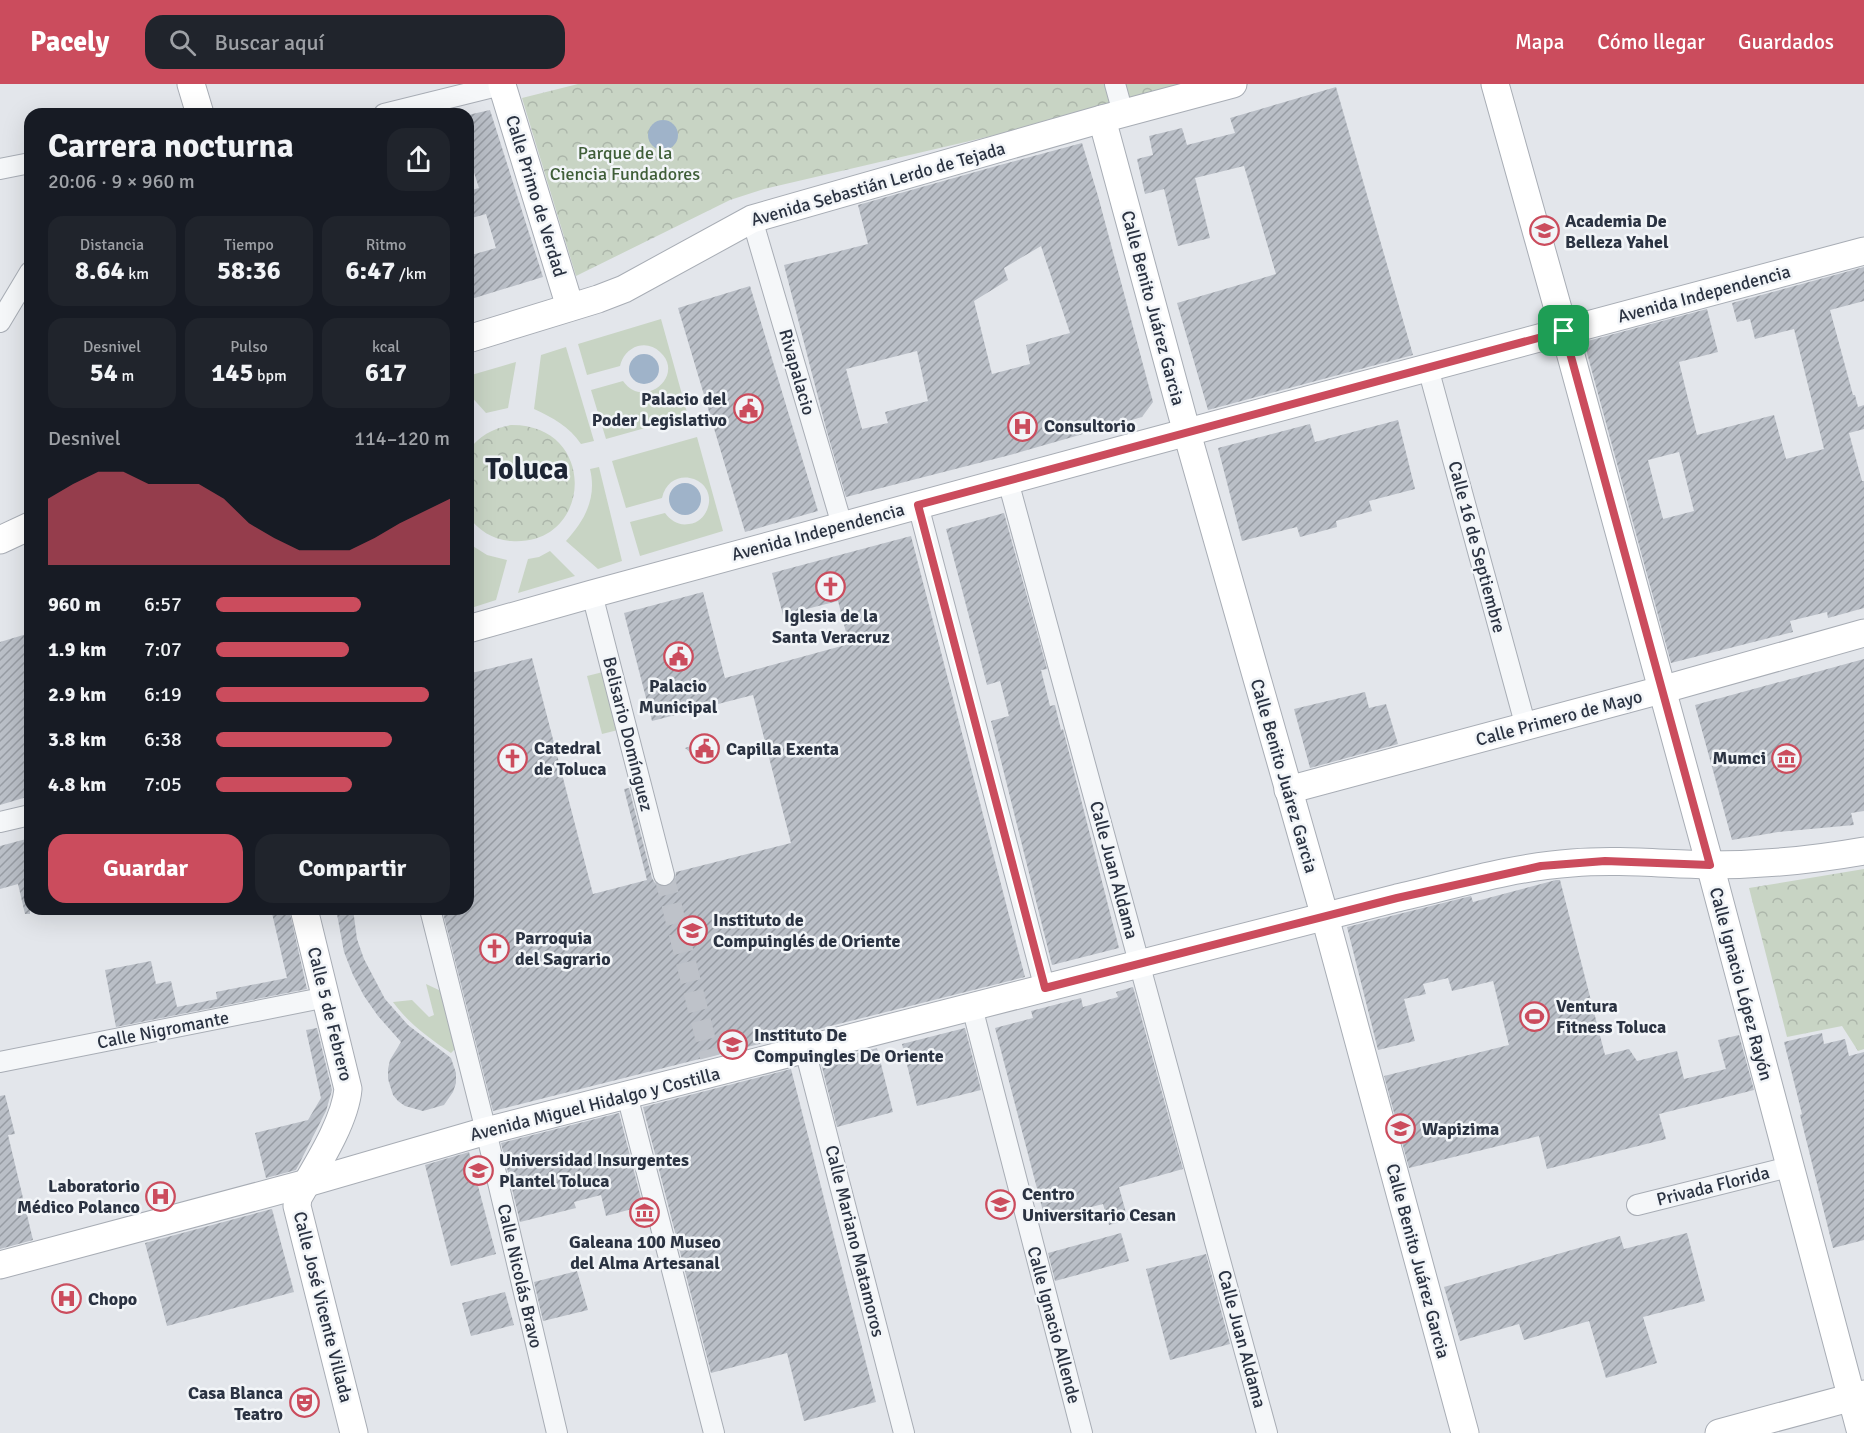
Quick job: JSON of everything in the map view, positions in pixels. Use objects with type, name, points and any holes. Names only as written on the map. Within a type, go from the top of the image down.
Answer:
[{"type":"main road","points":[[191,84],[198,108]]},
{"type":"main road","name":"Calle Primo de Verdad","points":[[504,84],[570,307]]},
{"type":"main road","name":"Avenida Sebastián Lerdo de Tejada","points":[[474,337],[624,289],[752,219],[1112,116],[1233,84]]},
{"type":"main road","name":"Calle Ignacio López Rayón","points":[[1495,84],[1710,865],[1790,1167],[1857,1396],[1861,1433]]},
{"type":"main road","name":"Calle Benito Juárez Garcia","points":[[1112,116],[1187,433],[1324,917],[1465,1433]]},
{"type":"main road","name":"Avenida Independencia","points":[[474,627],[842,525],[1864,251]]},
{"type":"main road","points":[[0,540],[24,529]]},
{"type":"main road","name":"Calle Primero de Mayo","points":[[1288,789],[1526,727],[1864,633]]},
{"type":"main road","name":"Avenida Miguel Hidalgo y Costilla","points":[[0,1265],[307,1183],[486,1131],[627,1095],[712,1065],[805,1050],[1397,898],[1541,866],[1605,861],[1710,865],[1772,863],[1864,851]]},
{"type":"main road","name":"Calle 5 de Febrero","points":[[306,915],[348,1089],[344,1107],[307,1183]]},
{"type":"main road","name":"Calle José Vicente Villada","points":[[307,1183],[298,1198],[298,1215],[354,1433]]},
{"type":"main road","points":[[1719,1433],[1857,1396]]},
{"type":"street","points":[[408,108],[504,84]]},
{"type":"street","points":[[1112,116],[1115,84]]},
{"type":"street","points":[[0,169],[24,164]]},
{"type":"street","name":"Rivapalacio","points":[[752,219],[842,525]]},
{"type":"street","points":[[0,322],[24,282]]},
{"type":"street","name":"Calle 16 de Septiembre","points":[[1428,368],[1526,727]]},
{"type":"street","name":"Calle Juan Aldama","points":[[1008,481],[1267,1433]]},
{"type":"street","points":[[918,505],[1045,988]]},
{"type":"street","name":"Belisario Domínguez","points":[[592,594],[664,875]]},
{"type":"street","points":[[0,822],[24,816]]},
{"type":"street","name":"Calle Nicolás Bravo","points":[[432,915],[486,1131],[557,1433]]},
{"type":"street","name":"Calle Nigromante","points":[[0,1062],[327,998]]},
{"type":"street","name":"Calle Ignacio Allende","points":[[972,1008],[1082,1433]]},
{"type":"street","name":"Calle Mariano Matamoros","points":[[805,1050],[904,1433]]},
{"type":"street","points":[[627,1095],[714,1433]]},
{"type":"street","name":"Privada Florida","points":[[1637,1205],[1790,1167]]},
{"type":"green space","name":"Parque de la Ciencia Fundadores","points":[[578,84],[1192,84],[1102,110],[764,189],[730,200],[576,276],[522,98]]},
{"type":"green space","points":[[661,319],[688,416],[606,439],[591,390],[623,381],[632,389],[641,392],[651,391],[665,379],[668,370],[667,361],[655,348],[641,345],[628,351],[620,366],[587,375],[578,344]]},
{"type":"green space","points":[[566,347],[594,441],[581,444],[566,427],[534,409],[541,355]]},
{"type":"green space","points":[[516,362],[508,408],[486,413],[474,400],[474,374]]},
{"type":"green space","points":[[511,425],[540,430],[560,444],[571,463],[575,485],[570,507],[558,525],[538,538],[511,541],[498,539],[474,524],[474,444],[487,433]]},
{"type":"green space","points":[[697,437],[723,531],[640,556],[630,522],[665,513],[679,524],[695,522],[707,510],[709,499],[707,490],[692,478],[674,480],[667,487],[662,498],[626,508],[612,461]]},
{"type":"green space","points":[[599,467],[622,561],[598,569],[566,541],[579,525],[588,508],[592,490],[590,469]]},
{"type":"green space","points":[[474,547],[487,555],[507,560],[496,600],[474,607]]},
{"type":"green space","points":[[550,551],[575,576],[518,593],[528,559],[539,557]]},
{"type":"green space","points":[[607,671],[622,729],[602,734],[587,676]]},
{"type":"green space","points":[[1864,869],[1864,1049],[1858,1051],[1842,1026],[1787,1037],[1749,888]]},
{"type":"green space","points":[[426,984],[441,991],[455,1049],[451,1053],[413,1024],[393,1002],[412,1000],[429,1017],[434,1015]]},
{"type":"water","points":[[663,120],[674,124],[678,135],[674,146],[663,150],[652,146],[648,135],[652,124]]},
{"type":"water","points":[[644,354],[650,355],[658,363],[658,375],[650,383],[644,384],[638,383],[630,375],[629,369],[630,363],[638,355]]},
{"type":"water","points":[[685,483],[696,488],[701,499],[696,510],[685,515],[674,510],[669,499],[674,488]]},
{"type":"building","points":[[1336,87],[1413,355],[1208,410],[1177,303],[1276,274],[1244,166],[1195,178],[1210,238],[1178,246],[1164,189],[1145,194],[1137,159],[1153,155],[1149,136],[1182,128],[1187,145],[1235,133],[1230,118]]},
{"type":"building","points":[[490,110],[543,277],[474,298],[474,254],[496,248],[486,214],[474,217],[474,189],[479,188],[474,173],[474,114]]},
{"type":"building","points":[[1082,143],[1153,402],[1142,417],[1010,455],[846,497],[784,265],[868,244],[858,205]],"holes":[[[1041,246],[1070,333],[1026,345],[1030,364],[992,374],[974,301],[1008,280],[1004,268]],[[917,351],[928,401],[885,412],[888,423],[862,429],[846,369]]]},
{"type":"building","points":[[1864,267],[1864,301],[1830,310],[1853,395],[1855,395],[1858,407],[1864,405],[1864,429],[1849,433],[1862,481],[1864,481],[1864,608],[1828,618],[1827,612],[1790,621],[1793,632],[1671,663],[1584,342],[1707,309],[1718,352],[1679,362],[1697,435],[1774,415],[1786,459],[1824,449],[1794,329],[1755,339],[1750,319],[1737,322],[1732,303]],"holes":[[[1679,452],[1694,511],[1663,519],[1648,460]]]},
{"type":"building","name":"Palacio del Poder Legislativo","points":[[750,286],[818,511],[745,532],[678,308]]},
{"type":"building","points":[[1398,420],[1415,489],[1369,501],[1372,511],[1336,521],[1337,527],[1300,537],[1297,527],[1242,541],[1218,448],[1310,424],[1315,442]]},
{"type":"building","points":[[1004,513],[1047,669],[1041,670],[1050,706],[1055,705],[1061,730],[1063,729],[1119,948],[1052,965],[991,721],[1009,716],[1000,681],[987,685],[946,529]]},
{"type":"building","points":[[911,536],[1025,977],[493,1111],[444,915],[474,915],[474,672],[532,658],[593,894],[647,880],[624,789],[629,788],[652,878],[660,886],[668,886],[675,879],[676,872],[791,843],[753,695],[652,721],[624,613],[703,592],[725,678],[849,644],[838,601],[783,615],[772,573]]},
{"type":"building","points":[[24,635],[24,798],[0,805],[0,642]]},
{"type":"building","name":"Mumci","points":[[1864,659],[1864,811],[1851,813],[1854,825],[1778,832],[1732,840],[1695,705]]},
{"type":"building","points":[[1365,692],[1369,708],[1386,704],[1398,744],[1310,768],[1294,709]]},
{"type":"building","name":"Capilla Exenta","points":[[702,735],[708,736],[720,745],[714,760],[709,763],[703,763],[685,748],[694,745]]},
{"type":"building","points":[[24,840],[24,910],[18,884],[0,889],[0,846]]},
{"type":"building","points":[[1560,880],[1605,1055],[1629,1049],[1637,1061],[1677,1051],[1684,1079],[1726,1069],[1718,1040],[1739,1035],[1754,1090],[1659,1114],[1666,1139],[1547,1169],[1539,1136],[1409,1168],[1384,1076],[1509,1045],[1493,981],[1452,991],[1448,978],[1423,984],[1426,994],[1404,999],[1415,1041],[1378,1050],[1347,927],[1471,896],[1473,902]]},
{"type":"building","points":[[272,915],[290,915],[307,989],[116,1027],[105,970],[151,961],[156,984],[171,981],[177,1007],[217,999],[216,992],[287,978]]},
{"type":"building","points":[[337,915],[354,915],[357,939],[364,959],[385,999],[408,1025],[451,1058],[456,1073],[456,1083],[444,1105],[423,1111],[405,1106],[393,1095],[388,1079],[388,1069],[390,1060],[401,1042],[364,996],[344,952]]},
{"type":"building","points":[[1133,987],[1183,1169],[1119,1187],[1128,1220],[1109,1225],[1103,1204],[1045,1219],[995,1028],[1033,1018],[1031,1011],[1081,998],[1083,1007],[1118,997],[1116,992]]},
{"type":"building","points":[[317,1028],[332,1090],[326,1111],[296,1170],[266,1178],[255,1133],[308,1120],[321,1098],[306,1030]]},
{"type":"building","points":[[965,1028],[981,1090],[917,1106],[902,1044]]},
{"type":"building","points":[[1822,1033],[1824,1044],[1845,1039],[1849,1056],[1864,1052],[1864,1240],[1833,1248],[1784,1042]]},
{"type":"building","points":[[877,1048],[893,1112],[837,1127],[821,1063]]},
{"type":"building","points":[[791,1069],[876,1402],[804,1421],[787,1353],[711,1373],[643,1107]]},
{"type":"building","points":[[5,1095],[15,1134],[8,1135],[33,1240],[0,1249],[0,1096]]},
{"type":"building","points":[[619,1113],[643,1206],[606,1216],[601,1195],[574,1202],[576,1208],[520,1222],[501,1143]]},
{"type":"building","points":[[469,1152],[496,1254],[451,1266],[425,1165]]},
{"type":"building","points":[[272,1209],[294,1292],[167,1326],[145,1243]]},
{"type":"building","points":[[1121,1233],[1129,1261],[1055,1281],[1048,1253]]},
{"type":"building","points":[[1687,1233],[1705,1301],[1643,1317],[1657,1363],[1606,1378],[1589,1321],[1524,1340],[1519,1324],[1460,1341],[1444,1287],[1620,1236],[1624,1249]]},
{"type":"building","points":[[1206,1254],[1230,1344],[1170,1360],[1146,1269]]},
{"type":"building","points":[[577,1271],[588,1310],[543,1321],[534,1282]]},
{"type":"building","points":[[505,1292],[514,1325],[471,1336],[462,1303]]},
{"type":"tunnel","points":[[664,875],[710,1057]]},
{"type":"place","name":"Academia De Belleza Yahel","points":[[1544,231]]},
{"type":"place","name":"Palacio del Poder Legislativo","points":[[748,409]]},
{"type":"place","name":"Consultorio","points":[[1023,426]]},
{"type":"place","name":"Iglesia de la Santa Veracruz","points":[[831,587]]},
{"type":"place","name":"Palacio Municipal","points":[[678,657]]},
{"type":"place","name":"Capilla Exenta","points":[[705,749]]},
{"type":"place","name":"Catedral de Toluca","points":[[513,758]]},
{"type":"place","name":"Mumci","points":[[1787,758]]},
{"type":"place","name":"Instituto de Compuinglés de Oriente","points":[[692,930]]},
{"type":"place","name":"Parroquia del Sagrario","points":[[494,948]]},
{"type":"place","name":"Ventura Fitness Toluca","points":[[1535,1016]]},
{"type":"place","name":"Instituto De Compuingles De Oriente","points":[[733,1045]]},
{"type":"place","name":"Wapizima","points":[[1401,1129]]},
{"type":"place","name":"Universidad Insurgentes Plantel Toluca","points":[[478,1170]]},
{"type":"place","name":"Laboratorio Médico Polanco","points":[[161,1196]]},
{"type":"place","name":"Centro Universitario Cesan","points":[[1001,1204]]},
{"type":"place","name":"Galeana 100 Museo del Alma Artesanal","points":[[645,1213]]},
{"type":"place","name":"Chopo","points":[[67,1299]]},
{"type":"place","name":"Casa Blanca Teatro","points":[[304,1403]]},
{"type":"district","name":"Toluca","points":[[527,469]]},
{"type":"route","points":[[1564,331],[1710,865],[1605,861],[1519,870],[1397,898],[1045,988],[918,505],[1564,331]]}]
